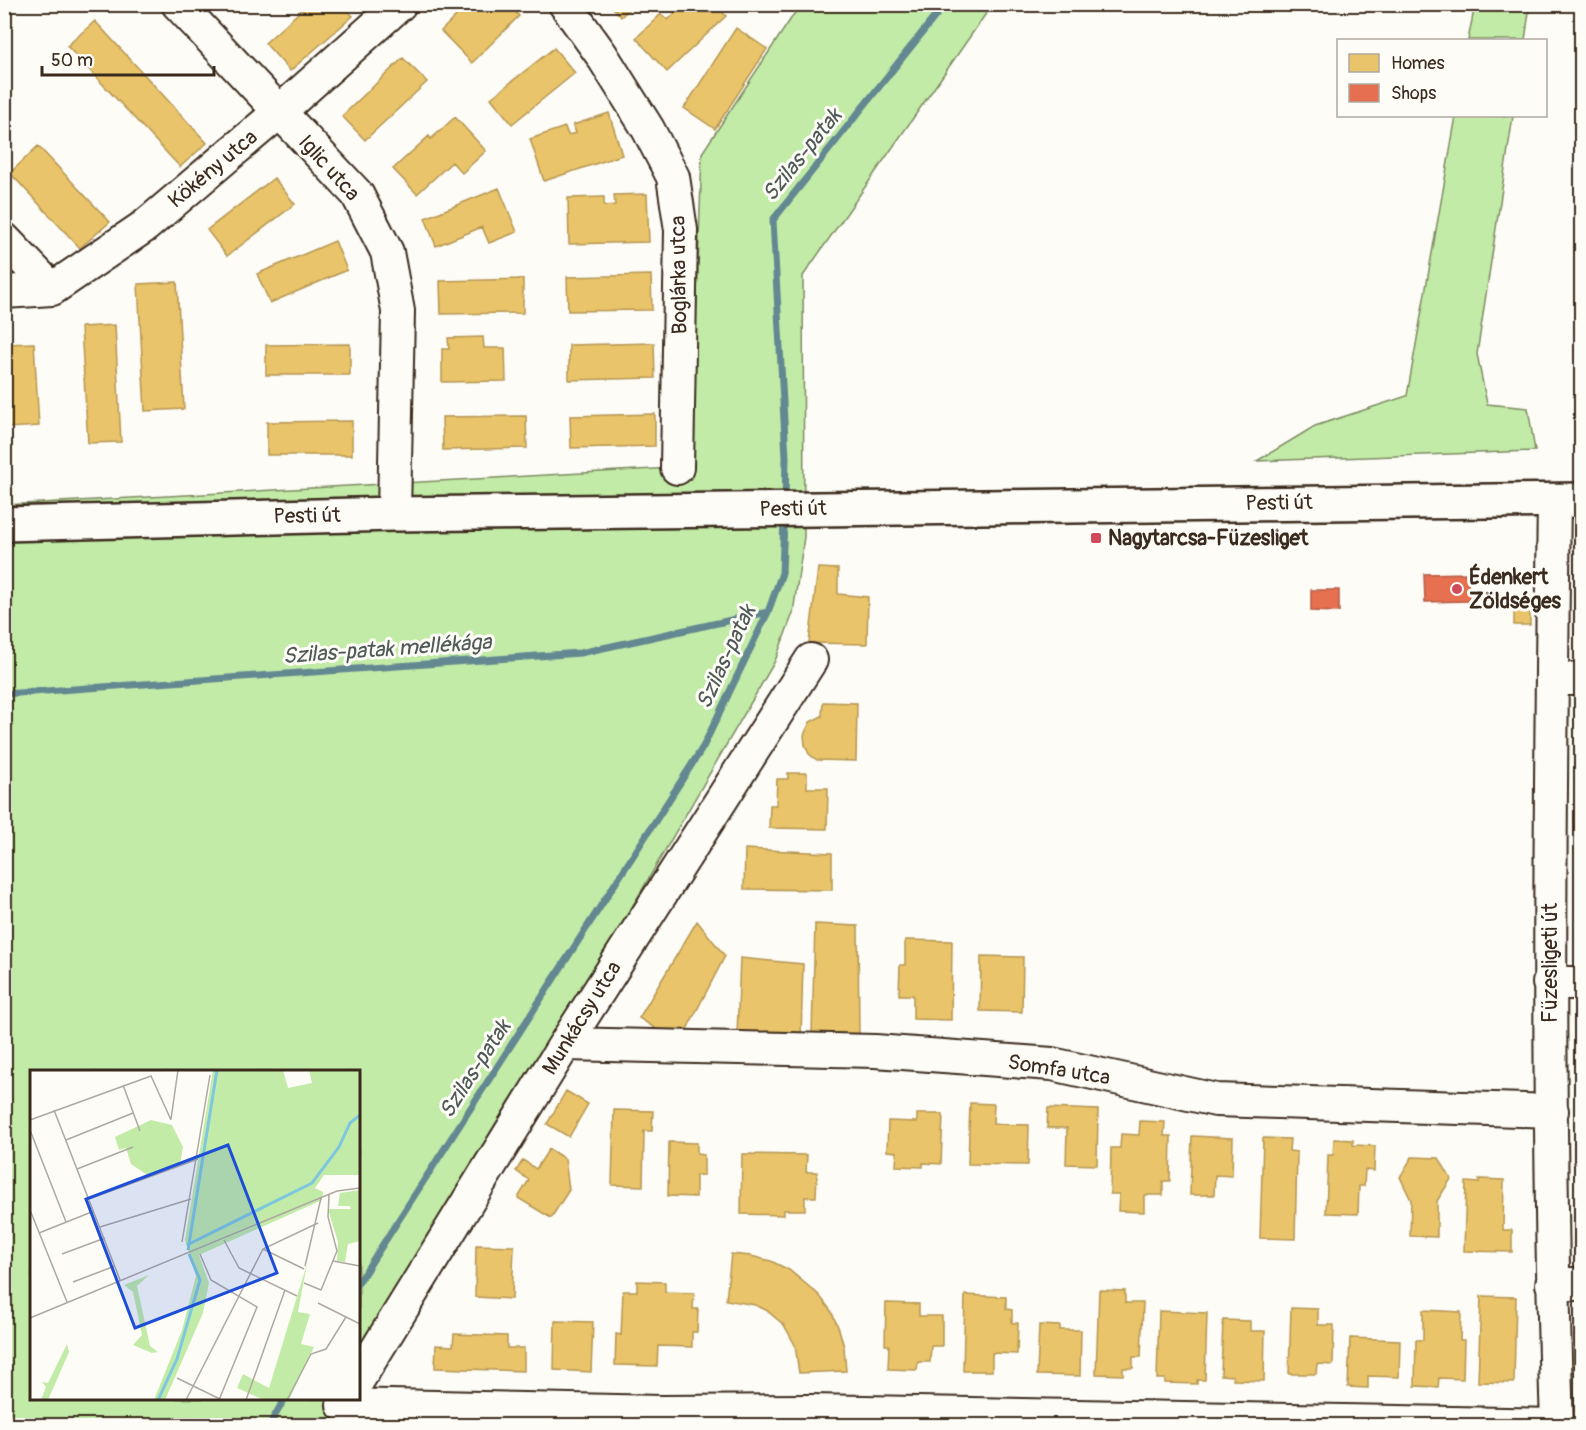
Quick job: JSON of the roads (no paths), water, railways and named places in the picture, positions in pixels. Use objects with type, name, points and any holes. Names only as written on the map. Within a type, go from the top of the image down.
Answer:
[{"type":"main road","name":"Pesti út","points":[[4,524],[394,514],[1568,500]]},
{"type":"street","name":"Iglic utca","points":[[178,4],[278,113],[357,194],[387,252],[398,311],[394,514]]},
{"type":"street","name":"Kökény utca","points":[[52,289],[145,226],[278,113],[400,4]]},
{"type":"street","name":"Boglárka utca","points":[[565,4],[625,92],[648,129],[673,177],[681,230],[677,468]]},
{"type":"street","points":[[4,239],[52,289]]},
{"type":"street","points":[[4,292],[52,289]]},
{"type":"street","name":"Füzesligeti út","points":[[1557,1425],[1567,1284],[1552,1111],[1549,982],[1567,679],[1568,500]]},
{"type":"street","name":"Munkácsy utca","points":[[360,1378],[565,1044],[811,660]]},
{"type":"street","points":[[1549,982],[1581,983]]},
{"type":"street","name":"Somfa utca","points":[[565,1044],[875,1051],[1052,1064],[1216,1100],[1552,1111]]},
{"type":"street","points":[[345,1402],[662,1412],[866,1412],[1557,1425]]},
{"type":"waterway","name":"Szilas-patak","points":[[785,502],[786,457],[773,220],[945,4]]},
{"type":"waterway","name":"Szilas-patak","points":[[360,1280],[703,747],[768,612],[782,573],[784,519]]},
{"type":"waterway","name":"Szilas-patak mellékága","points":[[4,694],[580,653],[768,612]]},
{"type":"waterway","name":"Szilas-patak","points":[[269,1426],[284,1400]]},
{"type":"place","name":"Nagytarcsa-Füzesliget","points":[[1096,538]]},
{"type":"place","name":"Édenkert Zöldséges","points":[[1457,589]]}]
